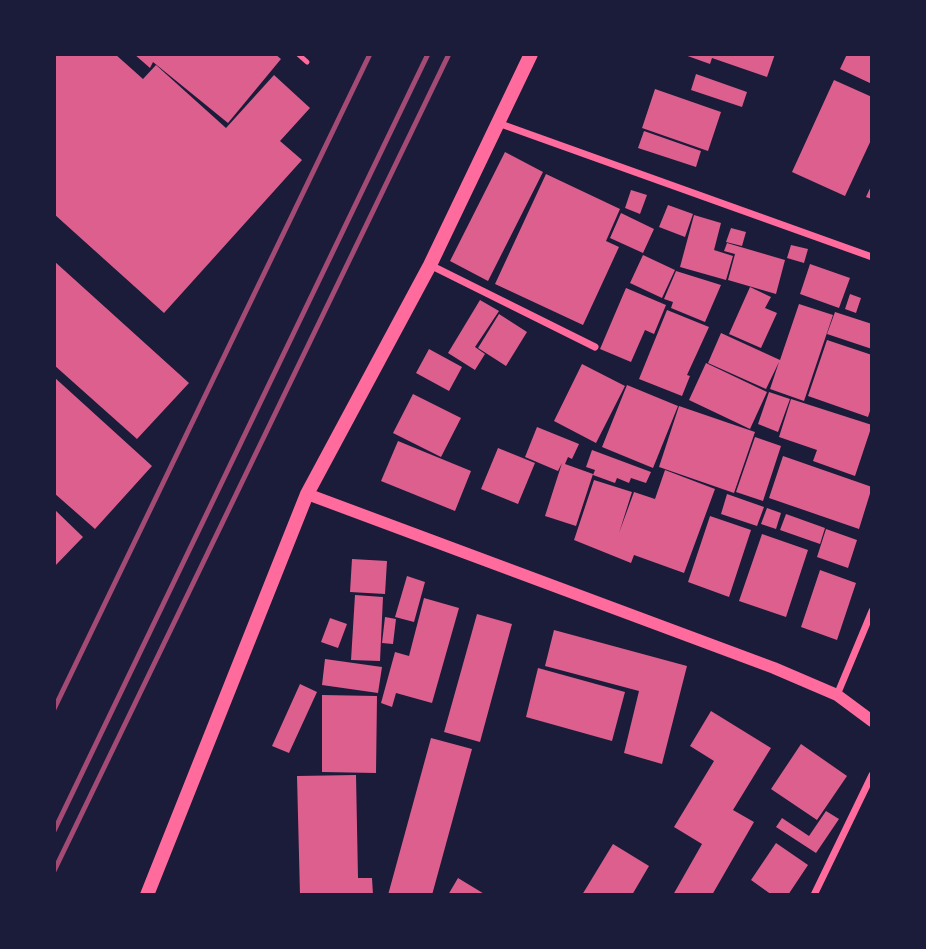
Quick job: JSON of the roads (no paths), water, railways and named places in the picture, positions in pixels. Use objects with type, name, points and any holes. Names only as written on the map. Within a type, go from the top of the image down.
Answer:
[{"type":"main road","points":[[147,895],[307,494],[430,265],[531,54]]},
{"type":"street","points":[[498,122],[871,257]]},
{"type":"street","points":[[430,265],[594,348]]},
{"type":"street","points":[[307,494],[774,668],[837,695],[872,721]]},
{"type":"street","points":[[837,695],[872,611]]},
{"type":"street","points":[[814,895],[872,775]]},
{"type":"lane","points":[[298,54],[307,62]]},
{"type":"railway","points":[[54,709],[370,54]]},
{"type":"railway","points":[[54,831],[428,54]]},
{"type":"railway","points":[[54,871],[449,54]]}]
